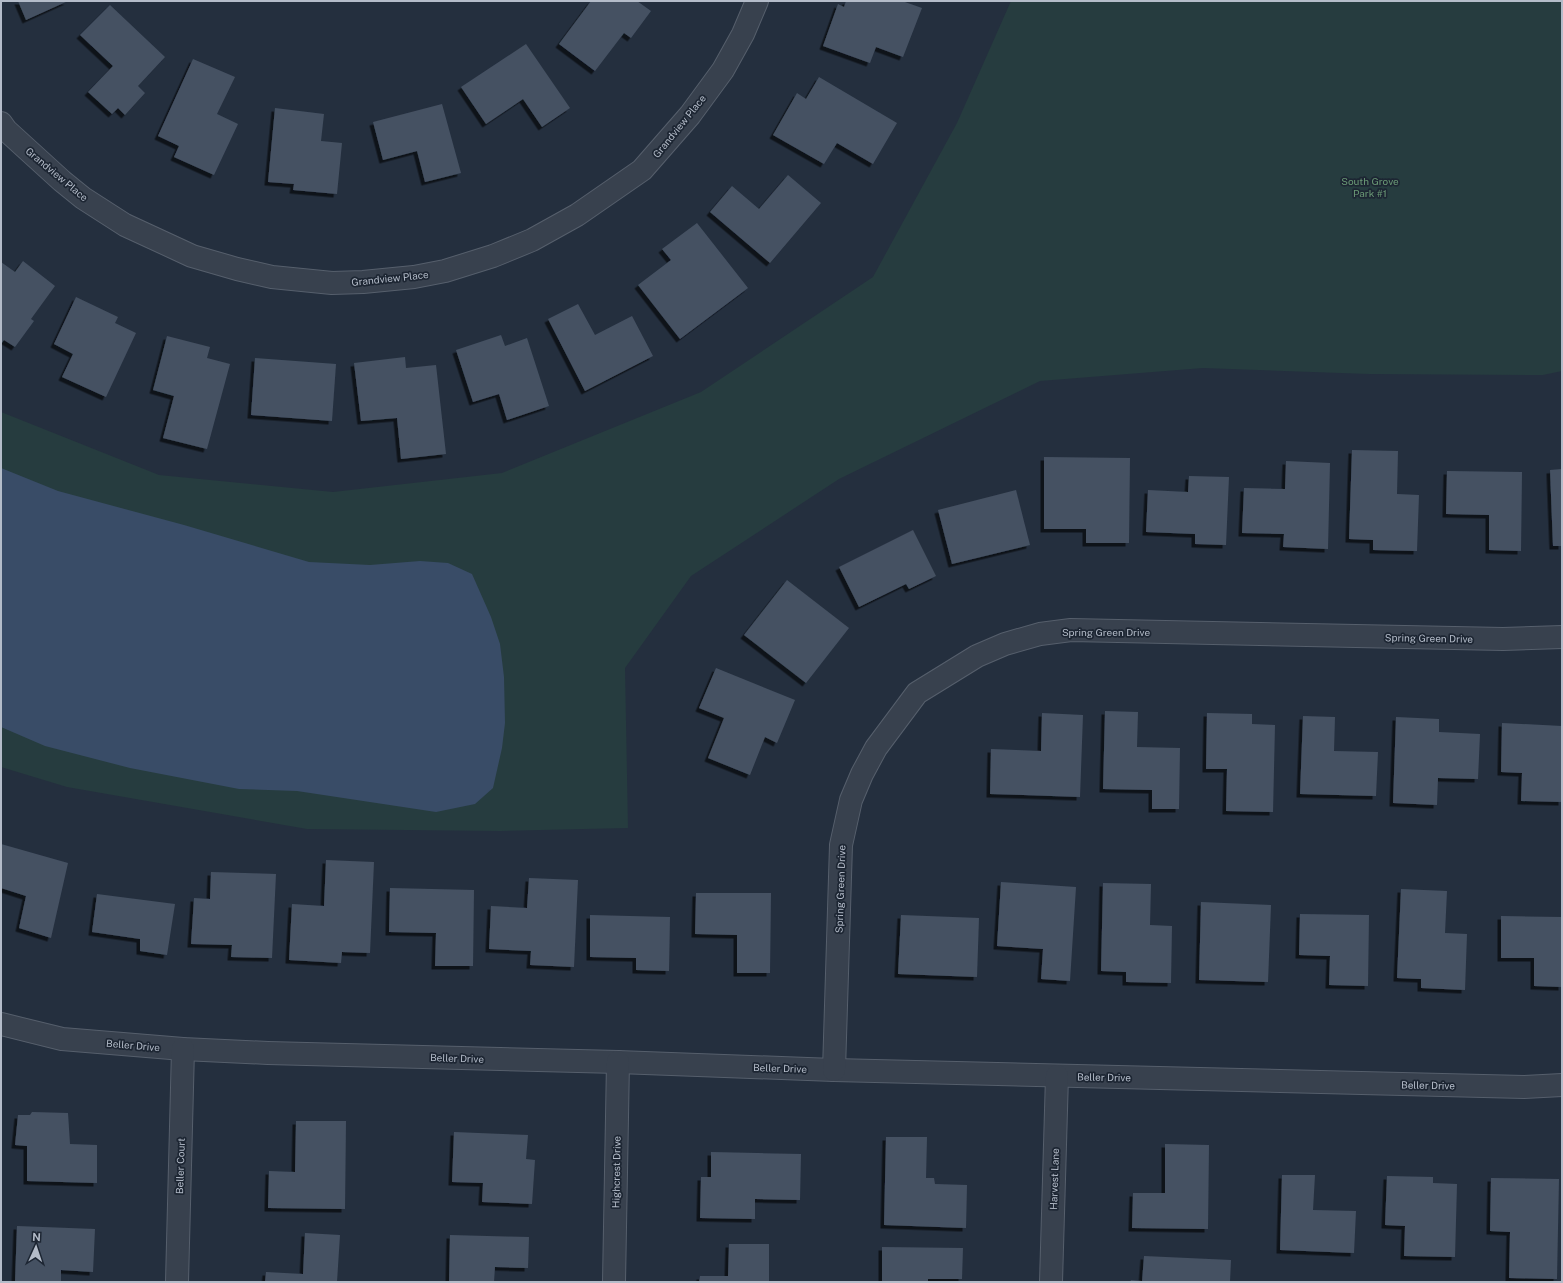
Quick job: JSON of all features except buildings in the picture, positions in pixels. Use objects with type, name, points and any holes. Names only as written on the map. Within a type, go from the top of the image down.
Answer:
[{"type":"street","name":"Grandview Place","points":[[1,123],[12,136],[83,198],[125,225],[192,256],[272,277],[332,283],[363,282],[414,277],[494,256],[532,240],[577,215],[642,170],[690,115],[723,70],[743,34],[757,1]]},
{"type":"street","name":"Spring Green Drive","points":[[834,1070],[841,845],[851,800],[862,774],[876,748],[917,693],[977,656],[1005,644],[1040,634],[1070,630],[1503,639],[1562,637]]},
{"type":"street","name":"Beller Drive","points":[[1,1024],[62,1038],[183,1049],[1057,1076],[1524,1087],[1562,1085]]},
{"type":"street","name":"Beller Court","points":[[177,1282],[183,1049]]},
{"type":"street","name":"Highcrest Drive","points":[[614,1282],[618,1062]]},
{"type":"street","name":"Harvest Lane","points":[[1051,1282],[1057,1076]]},
{"type":"green space","name":"South Grove Park #1","points":[[1011,1],[1562,1],[1562,371],[1543,375],[1369,374],[1203,368],[1040,381],[839,479],[691,576],[625,668],[628,828],[501,831],[307,829],[67,787],[1,767],[1,412],[159,475],[333,492],[502,473],[701,392],[873,277],[957,123]]},
{"type":"water","points":[[1,468],[58,491],[184,525],[309,562],[370,565],[420,561],[448,563],[472,574],[491,617],[500,644],[504,677],[505,723],[502,748],[493,788],[475,804],[436,812],[297,791],[239,789],[130,768],[45,746],[1,727]]}]
